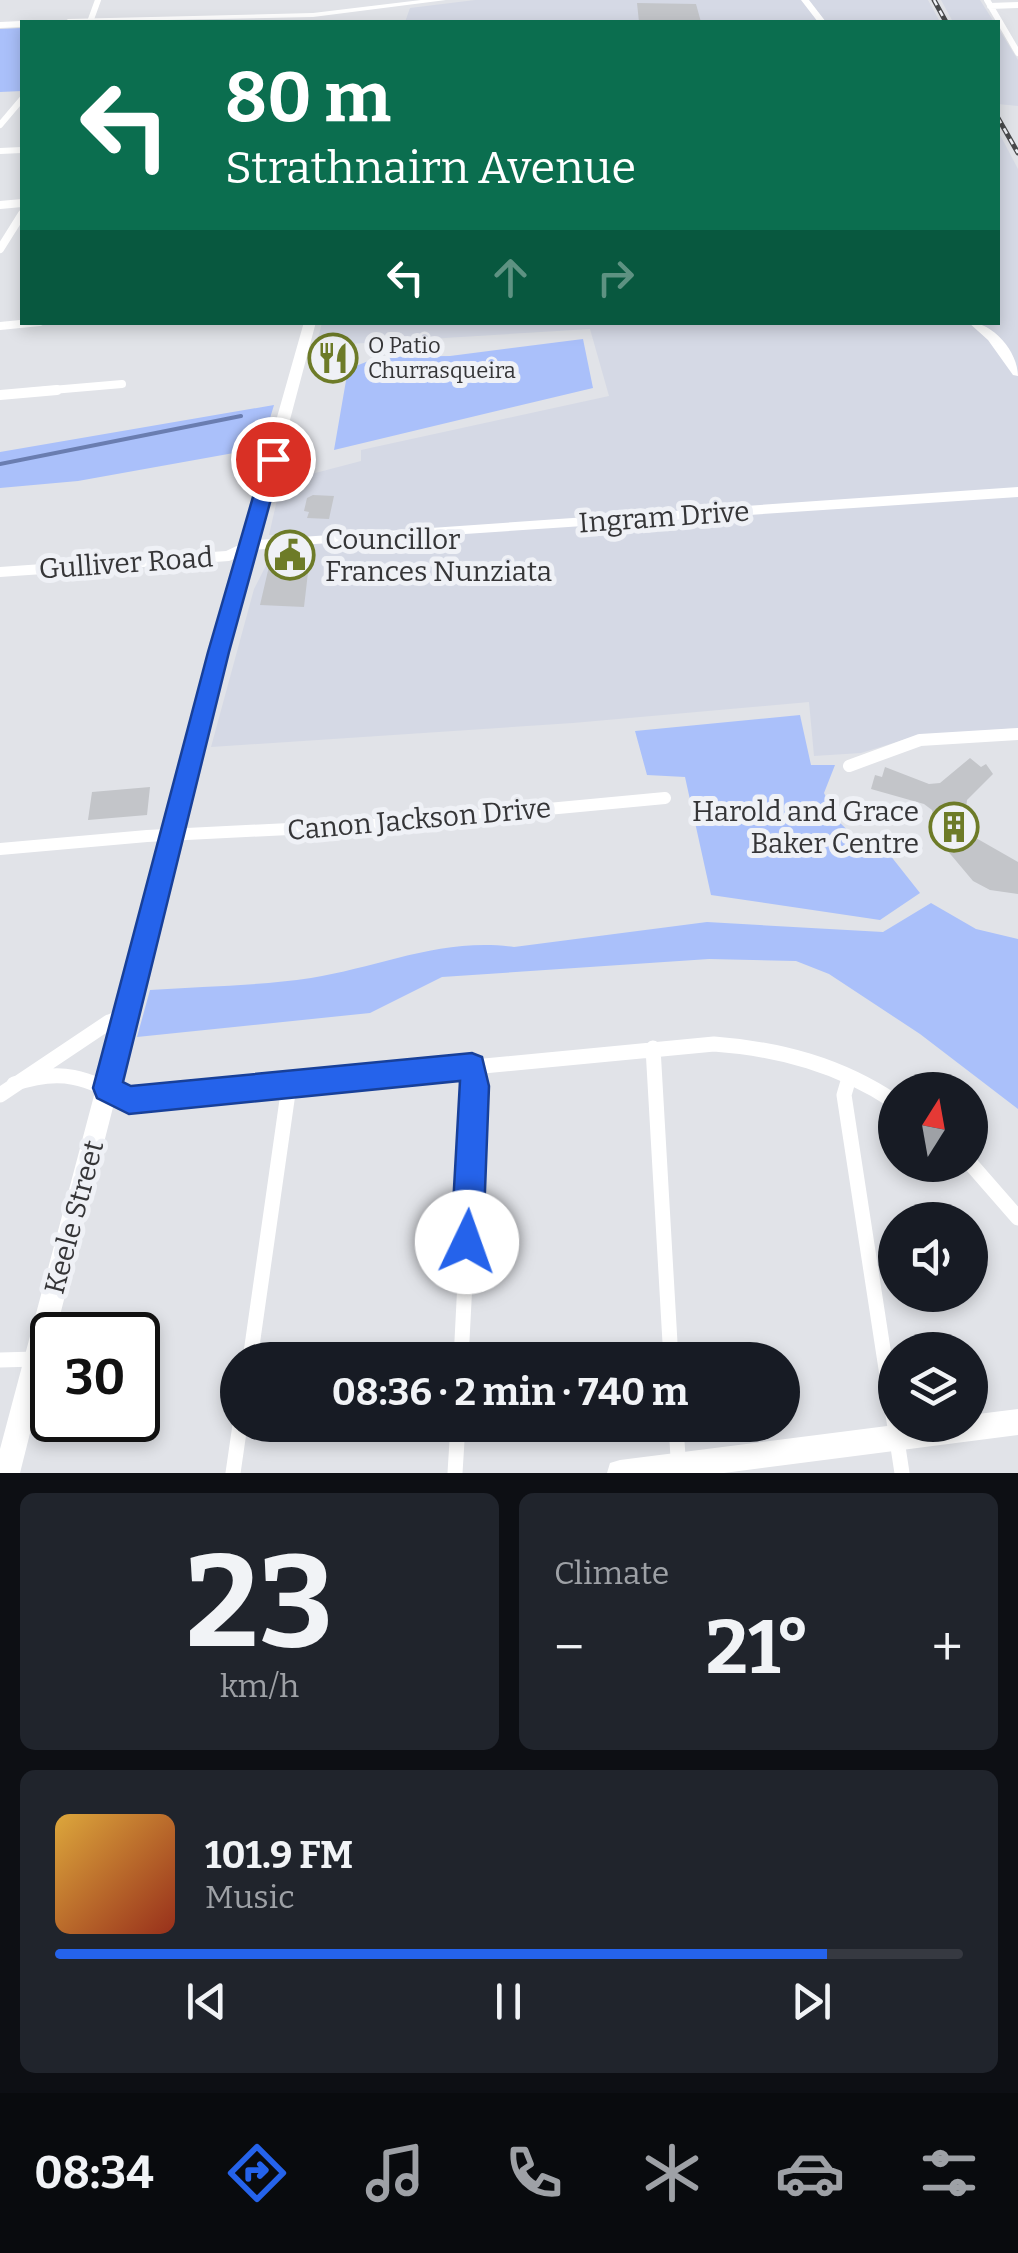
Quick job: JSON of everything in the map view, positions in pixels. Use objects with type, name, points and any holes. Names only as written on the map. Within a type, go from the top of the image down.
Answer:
[{"type":"main road","points":[[261,15],[391,9],[420,0]]},
{"type":"main road","points":[[139,20],[391,9],[442,0]]},
{"type":"main road","points":[[805,0],[820,20]]},
{"type":"main road","name":"Keele Street","points":[[48,1312],[218,652],[309,325]]},
{"type":"main road","points":[[978,325],[992,337],[1018,372]]},
{"type":"main road","name":"Ingram Drive","points":[[250,546],[1018,492]]},
{"type":"main road","name":"Gulliver Road","points":[[0,572],[229,556],[250,546]]},
{"type":"main road","name":"Keele Street","points":[[7,1473],[30,1383]]},
{"type":"main road","points":[[988,1426],[1018,1422]]},
{"type":"main road","points":[[620,1473],[679,1469],[878,1441]]},
{"type":"street","points":[[988,3],[1018,5]]},
{"type":"street","points":[[1000,23],[1018,51]]},
{"type":"street","points":[[1009,38],[1018,37]]},
{"type":"street","points":[[0,126],[19,107]]},
{"type":"street","points":[[0,250],[20,217]]},
{"type":"street","points":[[0,395],[122,384]]},
{"type":"street","points":[[850,766],[920,740],[1018,734]]},
{"type":"street","name":"Canon Jackson Drive","points":[[0,848],[390,824],[665,798]]},
{"type":"street","points":[[0,1094],[128,1009]]},
{"type":"street","points":[[14,1084],[40,1075],[62,1074],[89,1078],[129,1100],[714,1044],[748,1046],[806,1060],[878,1093]]},
{"type":"street","points":[[653,1048],[670,1342]]},
{"type":"street","points":[[462,1342],[475,1086],[472,1067]]},
{"type":"street","points":[[849,1078],[844,1094],[881,1332]]},
{"type":"street","points":[[253,1342],[289,1086]]},
{"type":"street","points":[[987,1182],[1018,1218]]},
{"type":"street","points":[[0,1360],[30,1359]]},
{"type":"street","points":[[233,1473],[238,1442]]},
{"type":"street","points":[[455,1473],[457,1442]]},
{"type":"street","points":[[677,1442],[679,1469]]},
{"type":"street","points":[[898,1442],[902,1473]]},
{"type":"shaded area","points":[[475,0],[928,0],[939,20],[406,20],[410,8]]},
{"type":"shaded area","points":[[941,0],[980,0],[993,20],[952,20]]},
{"type":"shaded area","points":[[20,28],[20,91],[0,92],[0,29]]},
{"type":"shaded area","points":[[1000,31],[1018,60],[1018,106],[1000,104]]},
{"type":"shaded area","points":[[1000,135],[1018,169],[1018,728],[919,735],[861,753],[814,756],[809,702],[573,723],[211,747],[254,589],[274,550],[306,551],[306,534],[269,535],[281,482],[361,461],[361,450],[609,396],[590,329],[316,346],[321,325],[1000,325]]},
{"type":"shaded area","points":[[583,339],[593,388],[334,450],[348,369],[379,357],[450,356]]},
{"type":"shaded area","points":[[274,405],[261,448],[78,481],[0,488],[0,452]]},
{"type":"shaded area","points":[[800,715],[811,765],[835,765],[824,793],[838,821],[861,843],[886,850],[920,893],[880,920],[711,895],[685,777],[647,775],[635,731]]},
{"type":"shaded area","points":[[931,903],[976,929],[1018,939],[1018,1109],[988,1086],[988,1072],[970,1072],[829,974],[796,961],[709,959],[442,977],[370,1013],[137,1037],[150,990],[291,981],[462,946],[514,947],[707,922],[883,932]]},
{"type":"building","points":[[637,3],[696,4],[700,20],[639,20]]},
{"type":"building","points":[[334,496],[329,519],[307,518],[307,498]]},
{"type":"building","points":[[310,555],[304,607],[260,605],[270,562],[281,557]]},
{"type":"building","name":"Harold and Grace Baker Centre","points":[[970,758],[981,767],[986,764],[993,774],[967,800],[965,818],[976,838],[1018,862],[1018,894],[990,890],[973,881],[941,843],[932,810],[924,804],[871,789],[875,775],[882,777],[885,767],[929,784],[940,783]]},
{"type":"building","points":[[150,787],[147,815],[88,820],[92,792]]},
{"type":"waterway","points":[[0,464],[241,416]]},
{"type":"railway","points":[[934,0],[945,20]]},
{"type":"railway","points":[[1000,122],[1018,153]]},
{"type":"place","name":"O Patio Churrasqueira","points":[[333,358]]},
{"type":"place","name":"Councillor Frances Nunziata","points":[[290,555]]},
{"type":"place","name":"Harold and Grace Baker Centre","points":[[954,827]]},
{"type":"route","points":[[273,459],[218,652],[107,1088],[129,1100],[472,1067],[475,1086],[467,1242]]}]
